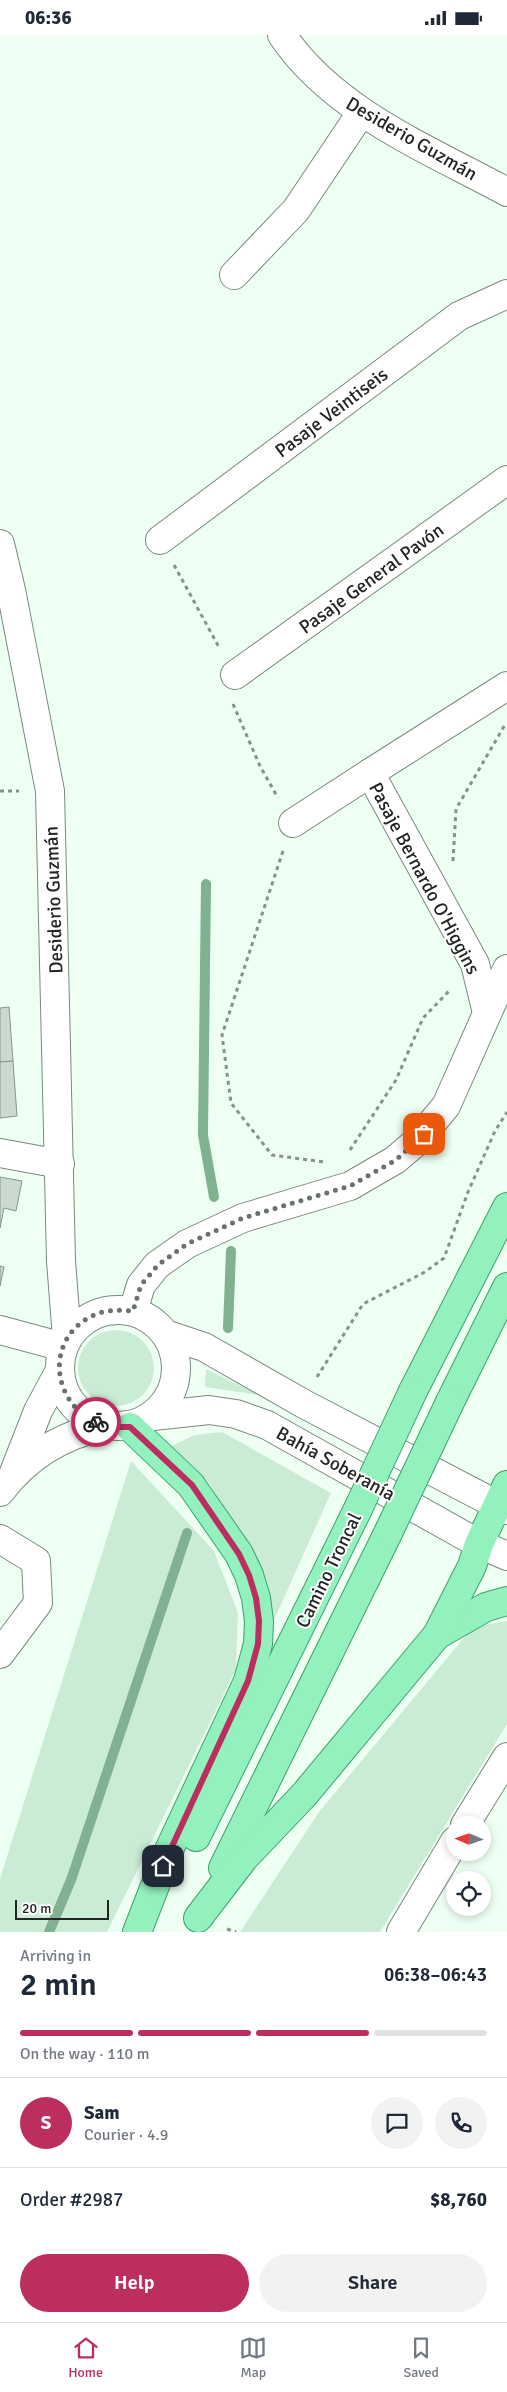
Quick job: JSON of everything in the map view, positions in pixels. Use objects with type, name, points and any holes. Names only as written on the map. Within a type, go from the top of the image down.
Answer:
[{"type":"main road","name":"Camino Troncal","points":[[149,1932],[357,1511],[414,1391],[507,1207]]},
{"type":"main road","name":"Camino Troncal","points":[[194,1925],[389,1531],[507,1287]]},
{"type":"main road","points":[[130,1423],[192,1485],[239,1554],[249,1575],[256,1598],[259,1621],[258,1644],[248,1681],[169,1850],[137,1932]]},
{"type":"main road","points":[[194,1925],[244,1858],[304,1795],[437,1635],[472,1566],[480,1544],[504,1500]]},
{"type":"main road","points":[[437,1635],[486,1607],[507,1601]]},
{"type":"street","name":"Desiderio Guzmán","points":[[282,35],[293,52],[321,82],[361,113],[507,192]]},
{"type":"street","points":[[234,275],[296,210],[361,113]]},
{"type":"street","name":"Pasaje Veintiseis","points":[[160,540],[459,315],[507,293]]},
{"type":"street","name":"Pasaje General Pavón","points":[[235,675],[507,480]]},
{"type":"street","name":"Desiderio Guzmán","points":[[0,544],[11,590],[50,791],[63,1352]]},
{"type":"street","name":"Pasaje Bernardo O'Higgins","points":[[293,823],[507,686]]},
{"type":"street","name":"Pasaje Bernardo O'Higgins","points":[[370,773],[475,964],[487,1013]]},
{"type":"street","points":[[133,1311],[141,1285],[158,1265],[187,1244],[243,1218],[326,1195],[350,1186],[396,1160],[432,1125],[446,1106],[507,969]]},
{"type":"street","points":[[0,1153],[60,1164]]},
{"type":"street","name":"Desiderio Guzmán","points":[[61,1261],[92,1316]]},
{"type":"street","points":[[7,1483],[63,1352],[78,1325],[92,1316],[112,1310],[133,1311],[151,1320],[166,1334],[175,1355],[176,1378],[168,1399],[130,1423],[84,1417],[67,1398],[63,1352]]},
{"type":"street","points":[[0,1330],[63,1352]]},
{"type":"street","name":"Bahía Soberanía","points":[[166,1334],[204,1347],[304,1404],[504,1500]]},
{"type":"street","name":"Bahía Soberanía","points":[[7,1483],[54,1443],[72,1434],[209,1410],[236,1414],[267,1425],[480,1544],[507,1556]]},
{"type":"street","points":[[0,1539],[36,1561],[38,1603],[0,1654]]},
{"type":"street","points":[[471,1816],[507,1757]]},
{"type":"street","points":[[401,1932],[446,1856]]},
{"type":"path","points":[[160,540],[235,675],[226,688],[260,766],[293,823],[222,1035],[231,1103],[272,1155],[325,1162],[326,1195]]},
{"type":"path","points":[[452,868],[456,809],[507,721]]},
{"type":"path","points":[[342,1154],[351,1149],[396,1081],[423,1018],[475,964]]},
{"type":"path","points":[[315,1380],[363,1304],[425,1272],[444,1259],[468,1192],[495,1131],[507,1112]]},
{"type":"green space","points":[[109,1330],[123,1330],[137,1336],[148,1347],[152,1353],[154,1368],[152,1383],[143,1395],[131,1404],[109,1406],[95,1400],[84,1389],[78,1375],[78,1361],[84,1347],[95,1336]]},
{"type":"green space","points":[[206,1369],[259,1395],[205,1387]]},
{"type":"green space","points":[[222,1432],[331,1493],[270,1629],[254,1563],[210,1484],[169,1447],[195,1435]]},
{"type":"green space","points":[[131,1461],[214,1551],[238,1613],[236,1669],[107,1932],[0,1932],[0,1879]]},
{"type":"green space","points":[[507,1621],[507,1724],[451,1816],[446,1816],[446,1824],[380,1932],[240,1932],[319,1812],[473,1627]]},
{"type":"building","points":[[9,1007],[13,1061],[0,1062],[0,1008]]},
{"type":"building","points":[[13,1061],[17,1116],[0,1118],[0,1062]]},
{"type":"building","points":[[0,1177],[22,1181],[16,1211],[4,1208],[0,1228]]},
{"type":"building","points":[[0,1266],[4,1267],[0,1286]]},
{"type":"waterway","points":[[206,884],[203,1135],[214,1197]]},
{"type":"waterway","points":[[228,1328],[231,1251]]},
{"type":"waterway","points":[[49,1932],[71,1880],[187,1533]]},
{"type":"way so far","points":[[96,1422],[84,1417],[67,1398],[61,1382],[59,1364],[63,1347],[78,1325],[92,1316],[112,1310],[133,1311],[141,1285],[158,1265],[187,1244],[243,1218],[326,1195],[350,1186],[396,1160],[424,1134]]},
{"type":"route","points":[[96,1422],[106,1427],[130,1427],[192,1485],[239,1554],[249,1575],[256,1598],[259,1621],[258,1644],[248,1681],[163,1866]]}]
